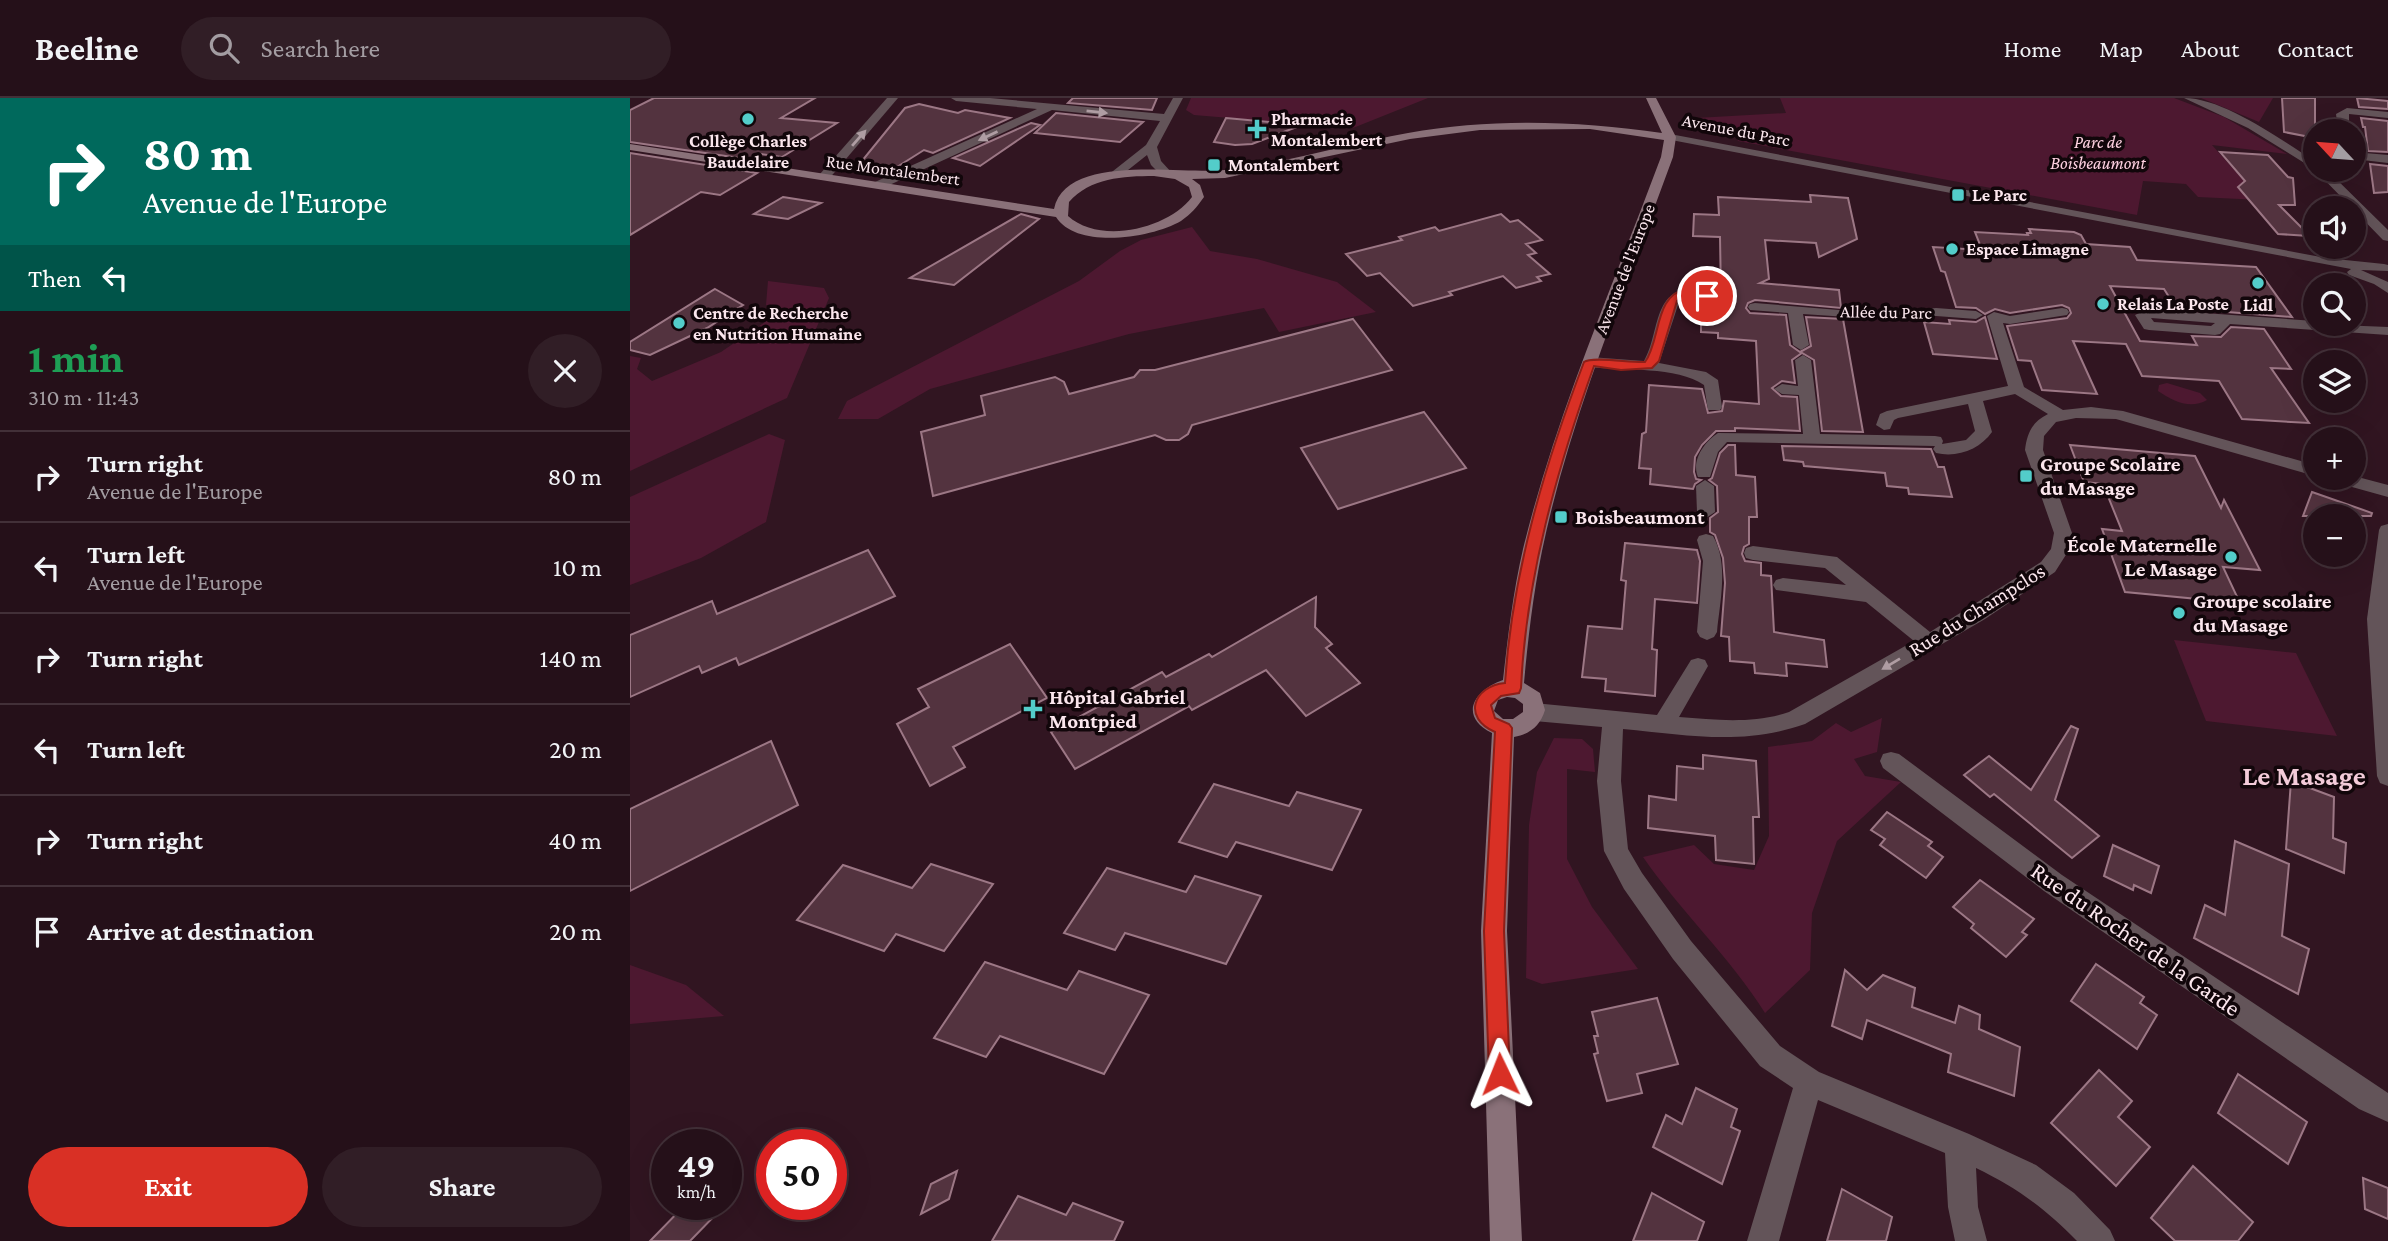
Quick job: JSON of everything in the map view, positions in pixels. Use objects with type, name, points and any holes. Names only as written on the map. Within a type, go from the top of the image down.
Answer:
[{"type":"main road","points":[[1651,98],[1670,136]]},
{"type":"main road","name":"Avenue du Parc","points":[[1076,189],[1114,175],[1141,172],[1172,175],[1225,174],[1410,136],[1480,127],[1590,126],[1670,136]]},
{"type":"main road","name":"Avenue de l'Europe","points":[[1513,688],[1516,637],[1535,541],[1567,423],[1664,167],[1670,136]]},
{"type":"main road","name":"Rue Montalembert","points":[[630,148],[1060,214],[1069,224],[1084,230],[1130,232],[1177,219],[1209,192]]},
{"type":"main road","name":"Avenue du Parc","points":[[1209,192],[1302,164],[1311,158]]},
{"type":"main road","points":[[1172,175],[1209,192]]},
{"type":"main road","points":[[1052,195],[1076,189]]},
{"type":"main road","points":[[1060,214],[1061,205],[1076,189]]},
{"type":"main road","name":"Rue Montalembert","points":[[984,201],[1032,197]]},
{"type":"main road","points":[[1513,688],[1532,699],[1534,712],[1520,727],[1503,728],[1490,723],[1483,711],[1483,705],[1497,690],[1513,688]]},
{"type":"main road","points":[[1503,728],[1494,931],[1506,1241]]},
{"type":"street","points":[[824,177],[893,98]]},
{"type":"street","points":[[956,98],[1168,118]]},
{"type":"street","points":[[1114,175],[1151,147],[1178,98]]},
{"type":"street","points":[[2189,98],[2252,126],[2302,156]]},
{"type":"street","points":[[879,186],[1050,107]]},
{"type":"street","points":[[2342,119],[2341,114],[2347,111],[2388,115]]},
{"type":"street","name":"Avenue du Parc","points":[[1670,136],[1863,174],[1899,184],[2020,204],[2326,262],[2385,276]]},
{"type":"street","points":[[1151,147],[1155,162],[1172,175]]},
{"type":"street","points":[[2366,157],[2388,159]]},
{"type":"street","points":[[2332,182],[2388,237]]},
{"type":"street","points":[[1648,366],[1653,361],[1672,300],[1680,293],[1687,292],[1717,300]]},
{"type":"street","name":"Allée du Parc","points":[[1755,307],[1851,315],[1892,316],[1936,312],[1984,321]]},
{"type":"street","points":[[1795,309],[1812,439]]},
{"type":"street","points":[[2062,312],[2010,320],[1994,316],[1984,321],[2017,389],[2062,416]]},
{"type":"street","points":[[2226,319],[2388,331]]},
{"type":"street","points":[[1590,362],[1648,366],[1700,375],[1712,383],[1714,407]]},
{"type":"street","points":[[1782,389],[1806,391]]},
{"type":"street","points":[[1884,425],[1886,417],[1893,414],[2017,389]]},
{"type":"street","points":[[1706,512],[1706,457],[1717,441],[1724,437],[1971,445],[1984,432],[1975,399]]},
{"type":"street","name":"Rue du Champclos","points":[[1534,712],[1724,730],[1774,726],[1829,701],[2048,567],[2060,551],[2063,533],[2034,450],[2033,438],[2037,428],[2046,419],[2083,412],[2117,414],[2303,468]]},
{"type":"street","points":[[2366,485],[2388,491]]},
{"type":"street","points":[[2388,530],[2377,619],[2388,776]]},
{"type":"street","points":[[1706,540],[1713,561],[1707,632]]},
{"type":"street","points":[[1753,553],[1830,562],[1929,642]]},
{"type":"street","points":[[1783,585],[1870,595]]},
{"type":"street","points":[[1663,724],[1698,666]]},
{"type":"street","points":[[1613,720],[1609,781],[1616,851],[1633,881],[1682,950],[1770,1056],[1809,1082],[1959,1143],[2025,1176],[2063,1204],[2099,1241]]},
{"type":"street","name":"Rue du Rocher de la Garde","points":[[1891,761],[2053,883],[2369,1098],[2388,1108]]},
{"type":"street","points":[[1763,1241],[1809,1082]]},
{"type":"street","points":[[1959,1143],[1963,1208],[1971,1241]]},
{"type":"green space","points":[[1191,98],[1428,98],[1353,128],[1194,115],[1186,110]]},
{"type":"green space","name":"Parc de Boisbeaumont","points":[[1780,98],[2174,98],[2224,117],[2287,154],[2212,145],[2261,200],[2198,197],[2186,184],[2143,181],[2137,215],[1738,141],[1735,135],[1715,129],[1696,118],[1786,113]]},
{"type":"green space","points":[[2201,98],[2273,98],[2259,122]]},
{"type":"green space","points":[[1192,227],[1210,251],[1257,259],[1337,282],[1376,312],[1279,332],[1264,308],[1129,334],[930,389],[878,419],[838,419],[847,401],[1079,281],[1120,251],[1141,240]]},
{"type":"green space","points":[[768,281],[824,288],[829,298],[787,398],[630,471],[630,356],[641,358],[637,369],[652,381],[721,352],[784,309],[766,305]]},
{"type":"green space","points":[[2167,383],[2200,393],[2207,400],[2194,404],[2176,401],[2158,391],[2159,385]]},
{"type":"green space","points":[[769,434],[785,440],[766,522],[701,558],[630,585],[630,497]]},
{"type":"green space","points":[[2174,640],[2296,653],[2337,736],[2206,721]]},
{"type":"green space","points":[[1882,718],[1877,752],[1854,759],[1865,776],[1901,782],[1837,841],[1812,913],[1810,970],[1765,1013],[1737,973],[1643,857],[1694,845],[1714,864],[1754,870],[1769,836],[1768,747],[1812,741],[1836,723],[1851,732]]},
{"type":"green space","points":[[1554,738],[1582,739],[1593,749],[1595,772],[1567,769],[1567,859],[1592,907],[1638,969],[1542,984],[1526,978],[1529,825],[1537,772]]},
{"type":"green space","points":[[630,965],[686,985],[724,1016],[630,1024]]},
{"type":"building","name":"Collège Charles Baudelaire","points":[[654,98],[815,98],[781,118],[837,123],[782,157],[761,154],[760,161],[630,142],[630,110]]},
{"type":"building","points":[[1073,98],[1157,98],[1152,110],[1068,103]]},
{"type":"building","points":[[2282,98],[2315,98],[2315,119],[2303,119],[2303,136],[2284,132]]},
{"type":"building","points":[[2357,98],[2388,101],[2388,109],[2359,107]]},
{"type":"building","points":[[919,104],[958,113],[965,110],[1010,118],[933,153],[924,150],[889,172],[857,167],[905,108]]},
{"type":"building","points":[[1056,113],[1143,122],[1120,142],[1035,133]]},
{"type":"building","name":"Pharmacie Montalembert","points":[[1226,118],[1302,125],[1252,144],[1214,142]]},
{"type":"building","points":[[2361,118],[2388,121],[2388,152],[2368,151],[2366,119]]},
{"type":"building","points":[[1031,123],[1040,125],[980,166],[953,158]]},
{"type":"building","points":[[2220,152],[2268,155],[2288,177],[2293,178],[2295,205],[2279,205],[2303,229],[2303,236],[2278,234],[2238,187],[2245,181]]},
{"type":"building","points":[[630,153],[757,173],[720,195],[701,192],[630,235]]},
{"type":"building","points":[[2370,164],[2388,166],[2388,192],[2374,193]]},
{"type":"building","points":[[1810,195],[1848,198],[1857,239],[1819,257],[1816,243],[1765,240],[1769,279],[1760,283],[1839,290],[1841,308],[1755,300],[1748,303],[1746,308],[1750,313],[1786,315],[1790,345],[1800,352],[1811,346],[1806,317],[1843,319],[1863,432],[1822,431],[1814,360],[1802,353],[1792,360],[1795,383],[1782,381],[1772,388],[1781,396],[1797,397],[1800,431],[1735,428],[1735,431],[1716,431],[1695,457],[1694,472],[1696,479],[1701,480],[1693,489],[1650,484],[1651,469],[1639,468],[1642,434],[1646,432],[1649,385],[1702,389],[1708,413],[1722,411],[1724,401],[1759,404],[1756,341],[1718,338],[1718,333],[1701,332],[1701,307],[1721,308],[1726,299],[1721,295],[1720,237],[1693,236],[1694,214],[1719,215],[1718,197],[1811,202]]},
{"type":"building","points":[[783,197],[821,203],[788,219],[754,214]]},
{"type":"building","points":[[1021,214],[1039,219],[954,285],[910,278]]},
{"type":"building","points":[[1501,214],[1510,222],[1518,220],[1542,240],[1526,244],[1536,253],[1528,255],[1550,274],[1537,277],[1541,281],[1516,288],[1503,276],[1413,306],[1380,273],[1367,276],[1346,254],[1402,240],[1399,237],[1435,227],[1439,231]]},
{"type":"building","points":[[2029,229],[2074,232],[2081,235],[2086,244],[2130,247],[2137,260],[2256,267],[2292,317],[2176,308],[2164,289],[2110,286],[2140,341],[2197,345],[2192,336],[2221,337],[2231,327],[2264,329],[2291,369],[2271,368],[2309,423],[2242,419],[2219,381],[2142,376],[2126,344],[2073,341],[2097,394],[2042,390],[2031,361],[2018,360],[2007,326],[2067,318],[2071,313],[2069,308],[2062,305],[2010,313],[1995,309],[1985,314],[1976,308],[1956,307],[1945,272],[1941,271],[1933,247],[1982,250],[1975,232],[2028,235],[2027,233],[2031,233]]},
{"type":"building","name":"Centre de Recherche en Nutrition Humaine","points":[[715,289],[743,305],[707,328],[650,355],[630,350],[630,342]]},
{"type":"building","points":[[1985,317],[1997,359],[1933,354],[1924,322],[1976,322]]},
{"type":"building","points":[[1353,319],[1392,370],[1192,425],[1188,434],[1179,440],[1166,440],[1155,435],[933,496],[921,432],[985,415],[981,396],[1055,377],[1064,382],[1069,394],[1134,377],[1140,370],[1155,370]]},
{"type":"building","points":[[1424,412],[1466,468],[1338,509],[1301,448]]},
{"type":"building","points":[[1728,445],[1735,445],[1736,475],[1755,477],[1757,517],[1749,517],[1749,544],[1744,547],[1742,554],[1745,561],[1761,563],[1761,575],[1771,576],[1774,632],[1824,640],[1827,667],[1786,663],[1787,676],[1755,673],[1754,663],[1730,661],[1729,637],[1721,636],[1725,583],[1723,558],[1715,535],[1710,532],[1710,518],[1718,512],[1717,486],[1709,480],[1720,453]]},
{"type":"building","points":[[2070,445],[2195,456],[2221,508],[2224,500],[2260,570],[2223,567],[2240,603],[2125,592],[2102,529],[2122,531],[2103,484],[2084,482]]},
{"type":"building","points":[[1782,446],[1931,449],[1938,467],[1944,467],[1952,497],[1909,494],[1908,488],[1887,486],[1885,473],[1804,466],[1803,462],[1784,460]]},
{"type":"building","points":[[2312,492],[2346,504],[2308,504]]},
{"type":"building","points":[[1625,543],[1697,550],[1700,561],[1697,603],[1655,599],[1652,649],[1657,650],[1655,696],[1605,691],[1606,679],[1582,677],[1588,626],[1622,629],[1626,581],[1621,580]]},
{"type":"building","points":[[868,550],[895,596],[739,665],[736,658],[702,673],[699,666],[630,697],[630,635],[712,601],[717,614]]},
{"type":"building","points":[[1316,597],[1315,627],[1332,644],[1326,648],[1360,683],[1306,716],[1266,670],[1192,710],[1189,706],[1075,769],[1051,732],[1162,672],[1166,677],[1209,654],[1212,657]]},
{"type":"building","points":[[1010,644],[1047,698],[953,747],[965,767],[930,786],[897,724],[929,707],[918,689]]},
{"type":"building","points":[[2071,726],[2078,729],[2055,800],[2099,836],[2072,858],[1994,794],[1990,797],[1964,775],[1989,756],[2031,790]]},
{"type":"building","points":[[771,741],[798,805],[630,891],[630,809]]},
{"type":"building","points":[[1703,755],[1756,761],[1759,817],[1753,817],[1754,864],[1716,860],[1715,836],[1648,828],[1649,796],[1676,800],[1677,766],[1703,769]]},
{"type":"building","points":[[2291,781],[2334,797],[2333,838],[2346,843],[2344,873],[2286,849]]},
{"type":"building","points":[[1214,784],[1289,806],[1297,792],[1361,810],[1332,870],[1236,842],[1227,857],[1179,842]]},
{"type":"building","points":[[1887,812],[1932,842],[1928,846],[1943,857],[1926,878],[1880,845],[1885,839],[1871,830]]},
{"type":"building","points":[[2235,841],[2289,864],[2282,936],[2309,949],[2298,994],[2194,938],[2205,905],[2225,915]]},
{"type":"building","points":[[2113,845],[2159,866],[2151,893],[2134,885],[2133,890],[2104,876]]},
{"type":"building","points":[[931,864],[993,884],[944,951],[896,934],[884,951],[797,920],[843,865],[912,888]]},
{"type":"building","points":[[1107,868],[1186,892],[1195,876],[1261,896],[1226,964],[1125,933],[1115,950],[1064,933]]},
{"type":"building","points":[[1980,880],[2034,919],[2022,932],[2027,935],[2006,957],[1971,928],[1974,924],[1953,907]]},
{"type":"building","points":[[985,962],[1067,990],[1079,971],[1149,995],[1104,1074],[1000,1036],[986,1057],[934,1038]]},
{"type":"building","points":[[2096,964],[2144,997],[2140,1003],[2157,1015],[2137,1049],[2071,1001]]},
{"type":"building","points":[[1845,970],[1867,990],[1883,975],[1915,988],[1912,1007],[1955,1023],[1959,1006],[1980,1015],[1979,1029],[2020,1047],[2014,1096],[1948,1072],[1951,1054],[1867,1020],[1862,1039],[1832,1026]]},
{"type":"building","points":[[1657,998],[1678,1064],[1637,1074],[1642,1093],[1607,1101],[1594,1054],[1598,1053],[1594,1036],[1598,1036],[1592,1012]]},
{"type":"building","points":[[2099,1070],[2132,1101],[2118,1117],[2150,1147],[2116,1186],[2051,1123]]},
{"type":"building","points":[[2238,1074],[2307,1122],[2288,1164],[2218,1113]]},
{"type":"building","points":[[1696,1088],[1737,1109],[1731,1127],[1740,1131],[1722,1184],[1653,1147],[1666,1115],[1682,1124]]},
{"type":"building","points":[[2193,1166],[2253,1222],[2238,1241],[2175,1241],[2151,1218]]},
{"type":"building","points":[[957,1171],[949,1199],[921,1214],[931,1184]]},
{"type":"building","points":[[2363,1178],[2388,1188],[2388,1219],[2365,1209]]},
{"type":"building","points":[[1842,1189],[1892,1217],[1886,1241],[1827,1241]]},
{"type":"building","points":[[1652,1193],[1704,1222],[1697,1241],[1633,1241]]},
{"type":"building","points":[[1018,1196],[1066,1215],[1073,1203],[1123,1222],[1114,1241],[992,1241]]},
{"type":"building","points":[[670,1220],[710,1220],[690,1241],[650,1241]]},
{"type":"place","name":"Collège Charles Baudelaire","points":[[748,119]]},
{"type":"place","name":"Pharmacie Montalembert","points":[[1257,129]]},
{"type":"place","name":"Montalembert","points":[[1214,165]]},
{"type":"place","name":"Le Parc","points":[[1958,195]]},
{"type":"place","name":"Espace Limagne","points":[[1952,249]]},
{"type":"place","name":"Lidl","points":[[2258,283]]},
{"type":"place","name":"Relais La Poste","points":[[2103,304]]},
{"type":"place","name":"Centre de Recherche en Nutrition Humaine","points":[[679,323]]},
{"type":"place","name":"Groupe Scolaire du Masage","points":[[2026,476]]},
{"type":"place","name":"Boisbeaumont","points":[[1561,517]]},
{"type":"place","name":"École Maternelle Le Masage","points":[[2231,557]]},
{"type":"place","name":"Groupe scolaire du Masage","points":[[2179,613]]},
{"type":"place","name":"Hôpital Gabriel Montpied","points":[[1033,709]]},
{"type":"district","name":"Le Masage","points":[[2304,775]]},
{"type":"route","points":[[1500,1074],[1494,931],[1503,728],[1490,723],[1485,717],[1483,705],[1490,694],[1497,690],[1513,688],[1516,637],[1535,541],[1567,423],[1590,362],[1648,366],[1653,361],[1672,300],[1680,293],[1687,292],[1707,296]]}]
